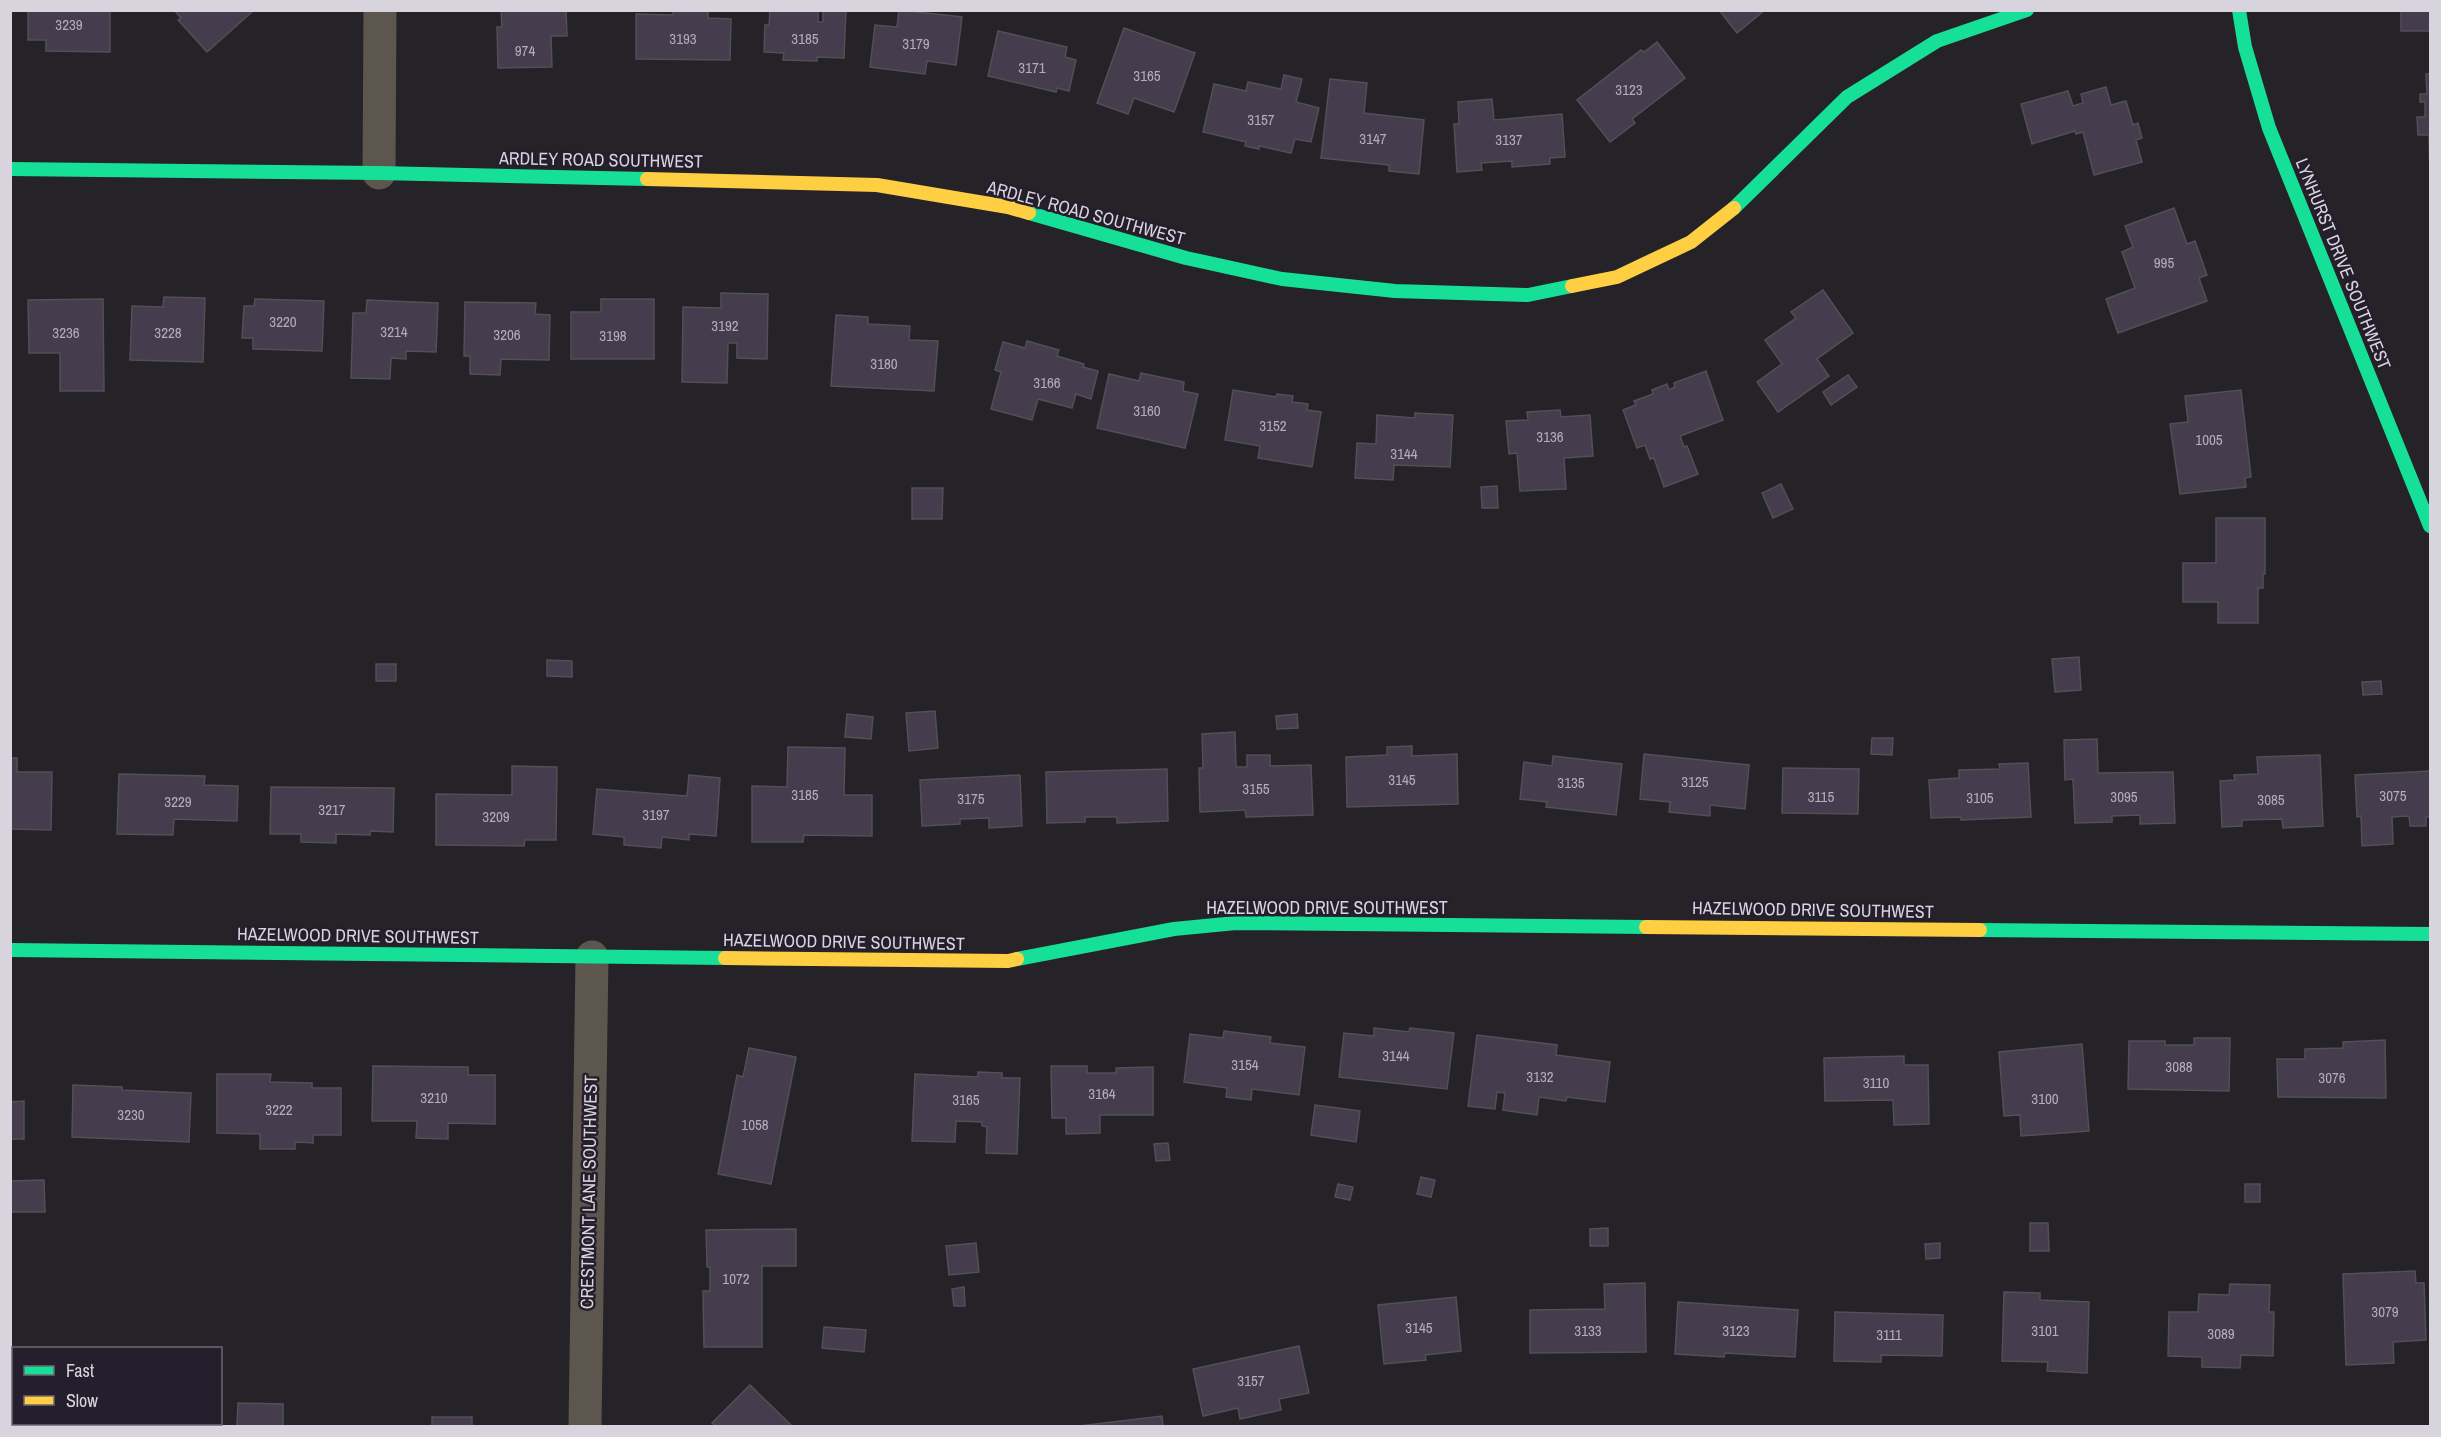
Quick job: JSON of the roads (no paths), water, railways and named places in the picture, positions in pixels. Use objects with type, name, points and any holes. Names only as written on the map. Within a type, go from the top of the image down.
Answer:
[{"type":"street","points":[[379,173],[380,10]]},
{"type":"street","name":"ARDLEY ROAD SOUTHWEST","points":[[10,169],[379,173],[877,185],[1008,207],[1186,258],[1282,279],[1395,291],[1528,295],[1617,277],[1691,242],[1742,202],[1847,97],[1937,41],[2026,10]]},
{"type":"street","name":"LYNHURST DRIVE SOUTHWEST","points":[[2239,10],[2245,47],[2269,128],[2430,526]]},
{"type":"street","name":"HAZELWOOD DRIVE SOUTHWEST","points":[[10,950],[1008,962],[1174,929],[1236,923],[2430,934]]},
{"type":"street","name":"CRESTMONT LANE SOUTHWEST","points":[[585,1426],[592,957]]}]
